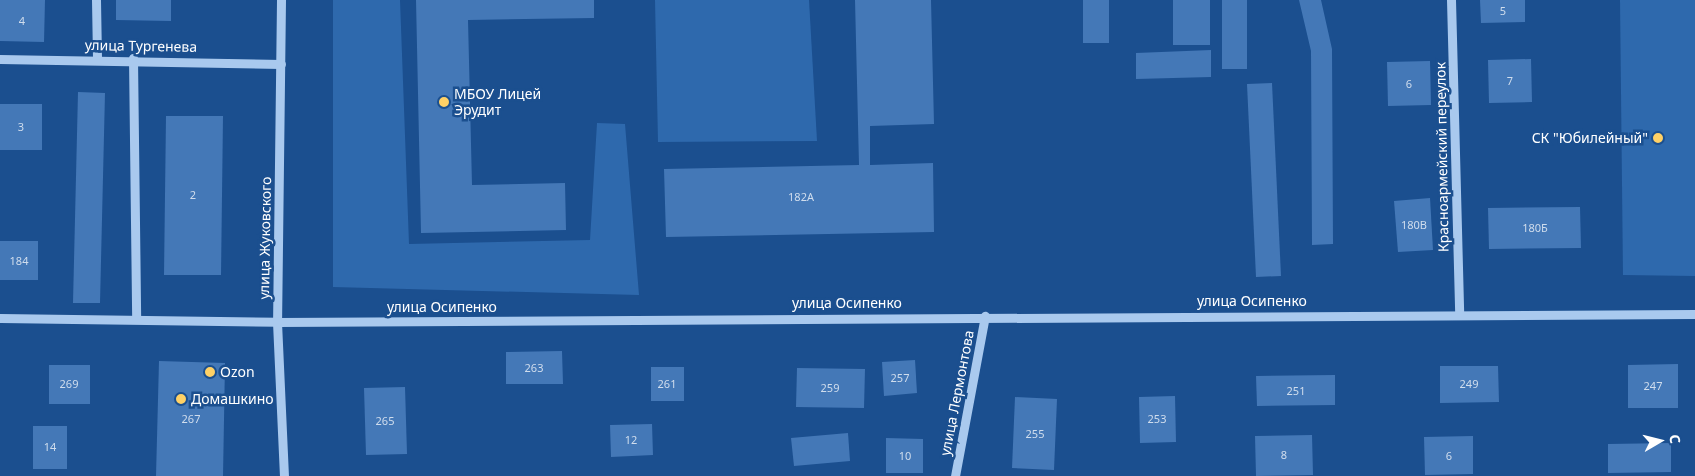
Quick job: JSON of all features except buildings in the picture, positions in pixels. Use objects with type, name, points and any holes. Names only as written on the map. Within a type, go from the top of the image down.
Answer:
[{"type":"street","points":[[96,0],[97,58]]},
{"type":"street","name":"улица Жуковского","points":[[281,0],[282,64],[277,322],[284,476]]},
{"type":"street","name":"Красноармейский переулок","points":[[1451,0],[1459,314]]},
{"type":"street","points":[[133,58],[136,318]]},
{"type":"street","name":"улица Тургенева","points":[[0,59],[133,58],[282,64]]},
{"type":"street","name":"улица Осипенко","points":[[0,318],[136,318],[277,322],[985,316],[1695,314]]},
{"type":"street","name":"улица Лермонтова","points":[[955,476],[985,316]]},
{"type":"shaded area","points":[[333,0],[400,0],[409,244],[590,240],[597,123],[625,124],[639,295],[333,287]]},
{"type":"shaded area","points":[[655,0],[809,0],[817,141],[658,142]]},
{"type":"shaded area","name":"СК \"Юбилейный\"","points":[[1620,0],[1695,0],[1695,276],[1623,275]]},
{"type":"place","name":"МБОУ Лицей Эрудит","points":[[444,102]]},
{"type":"place","name":"СК \"Юбилейный\"","points":[[1658,138]]},
{"type":"place","name":"Ozon","points":[[210,372]]},
{"type":"place","name":"Домашкино","points":[[181,399]]}]
